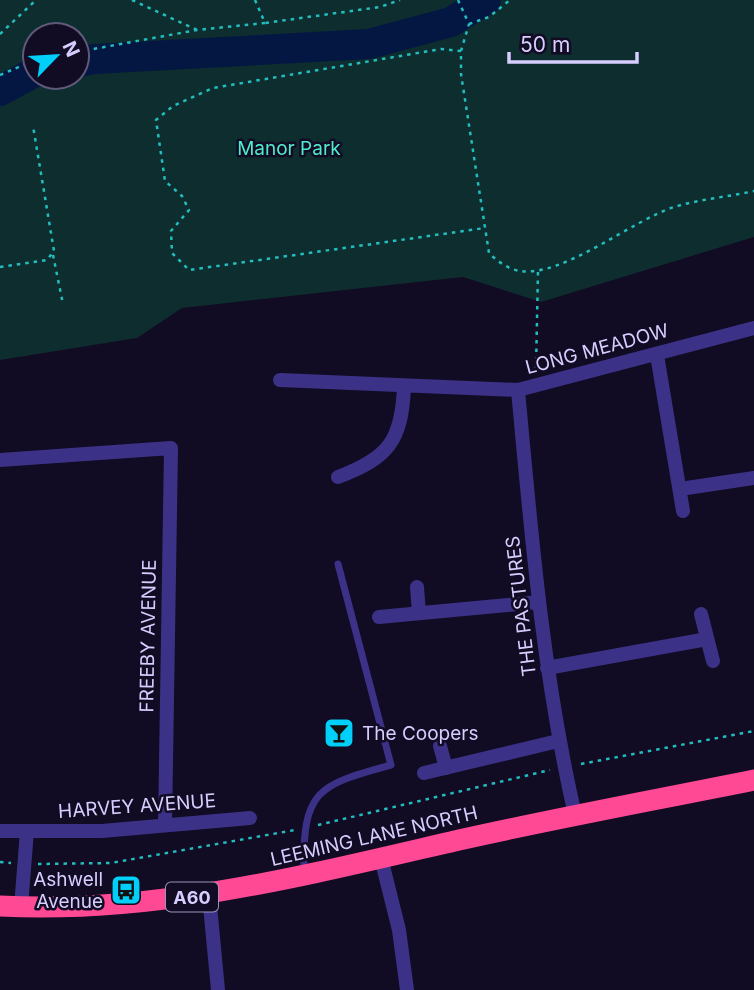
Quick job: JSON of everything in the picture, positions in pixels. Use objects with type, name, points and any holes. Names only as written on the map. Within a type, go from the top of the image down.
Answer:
[{"type":"highway","name":"LEEMING LANE NORTH","points":[[10,907],[113,906],[209,895],[754,780]]},
{"type":"street","name":"LONG MEADOW","points":[[280,380],[518,390],[754,328]]},
{"type":"street","points":[[657,355],[683,512]]},
{"type":"street","points":[[338,477],[364,467],[385,453],[398,433],[403,415],[404,386]]},
{"type":"street","name":"THE PASTURES","points":[[518,390],[547,668],[558,741],[575,816]]},
{"type":"street","name":"FREEBY AVENUE","points":[[0,460],[170,448],[165,825]]},
{"type":"street","points":[[680,489],[754,478]]},
{"type":"street","points":[[417,587],[419,612]]},
{"type":"street","points":[[379,617],[539,602]]},
{"type":"street","points":[[701,614],[713,662]]},
{"type":"street","points":[[547,668],[707,639]]},
{"type":"street","points":[[424,773],[558,741]]},
{"type":"street","points":[[440,746],[446,768]]},
{"type":"street","name":"HARVEY AVENUE","points":[[0,831],[102,831],[250,818]]},
{"type":"street","points":[[10,907],[24,864],[27,831]]},
{"type":"street","points":[[381,858],[398,930],[407,990]]},
{"type":"street","points":[[209,895],[218,990]]},
{"type":"lane","points":[[304,874],[306,828],[321,790],[332,783],[391,765],[338,564]]},
{"type":"path","points":[[0,34],[36,0]]},
{"type":"path","points":[[132,0],[197,30]]},
{"type":"path","points":[[255,0],[265,23]]},
{"type":"path","points":[[91,49],[197,30],[380,7],[400,0]]},
{"type":"path","points":[[458,0],[469,24],[461,51],[467,114],[489,253],[498,261],[519,271],[538,271],[578,255],[674,207],[754,191]]},
{"type":"path","points":[[469,24],[489,17],[510,0]]},
{"type":"path","points":[[461,51],[441,49],[213,88],[173,106],[156,120],[165,181],[182,196],[189,210],[170,231],[173,253],[188,270],[485,228]]},
{"type":"path","points":[[0,75],[21,66]]},
{"type":"path","points":[[33,126],[63,304]]},
{"type":"path","points":[[0,267],[47,260],[53,255]]},
{"type":"path","points":[[536,387],[538,271]]},
{"type":"path","points":[[0,862],[111,863],[306,828],[564,767],[754,731]]},
{"type":"green space","name":"Manor Park","points":[[0,0],[754,0],[754,237],[541,302],[463,277],[182,308],[137,338],[0,360]]},
{"type":"waterway","points":[[91,60],[369,44],[451,22],[486,0]]},
{"type":"waterway","points":[[0,91],[21,80]]},
{"type":"place","name":"The Coopers","points":[[339,733]]},
{"type":"place","name":"Ashwell Avenue","points":[[126,890]]}]
